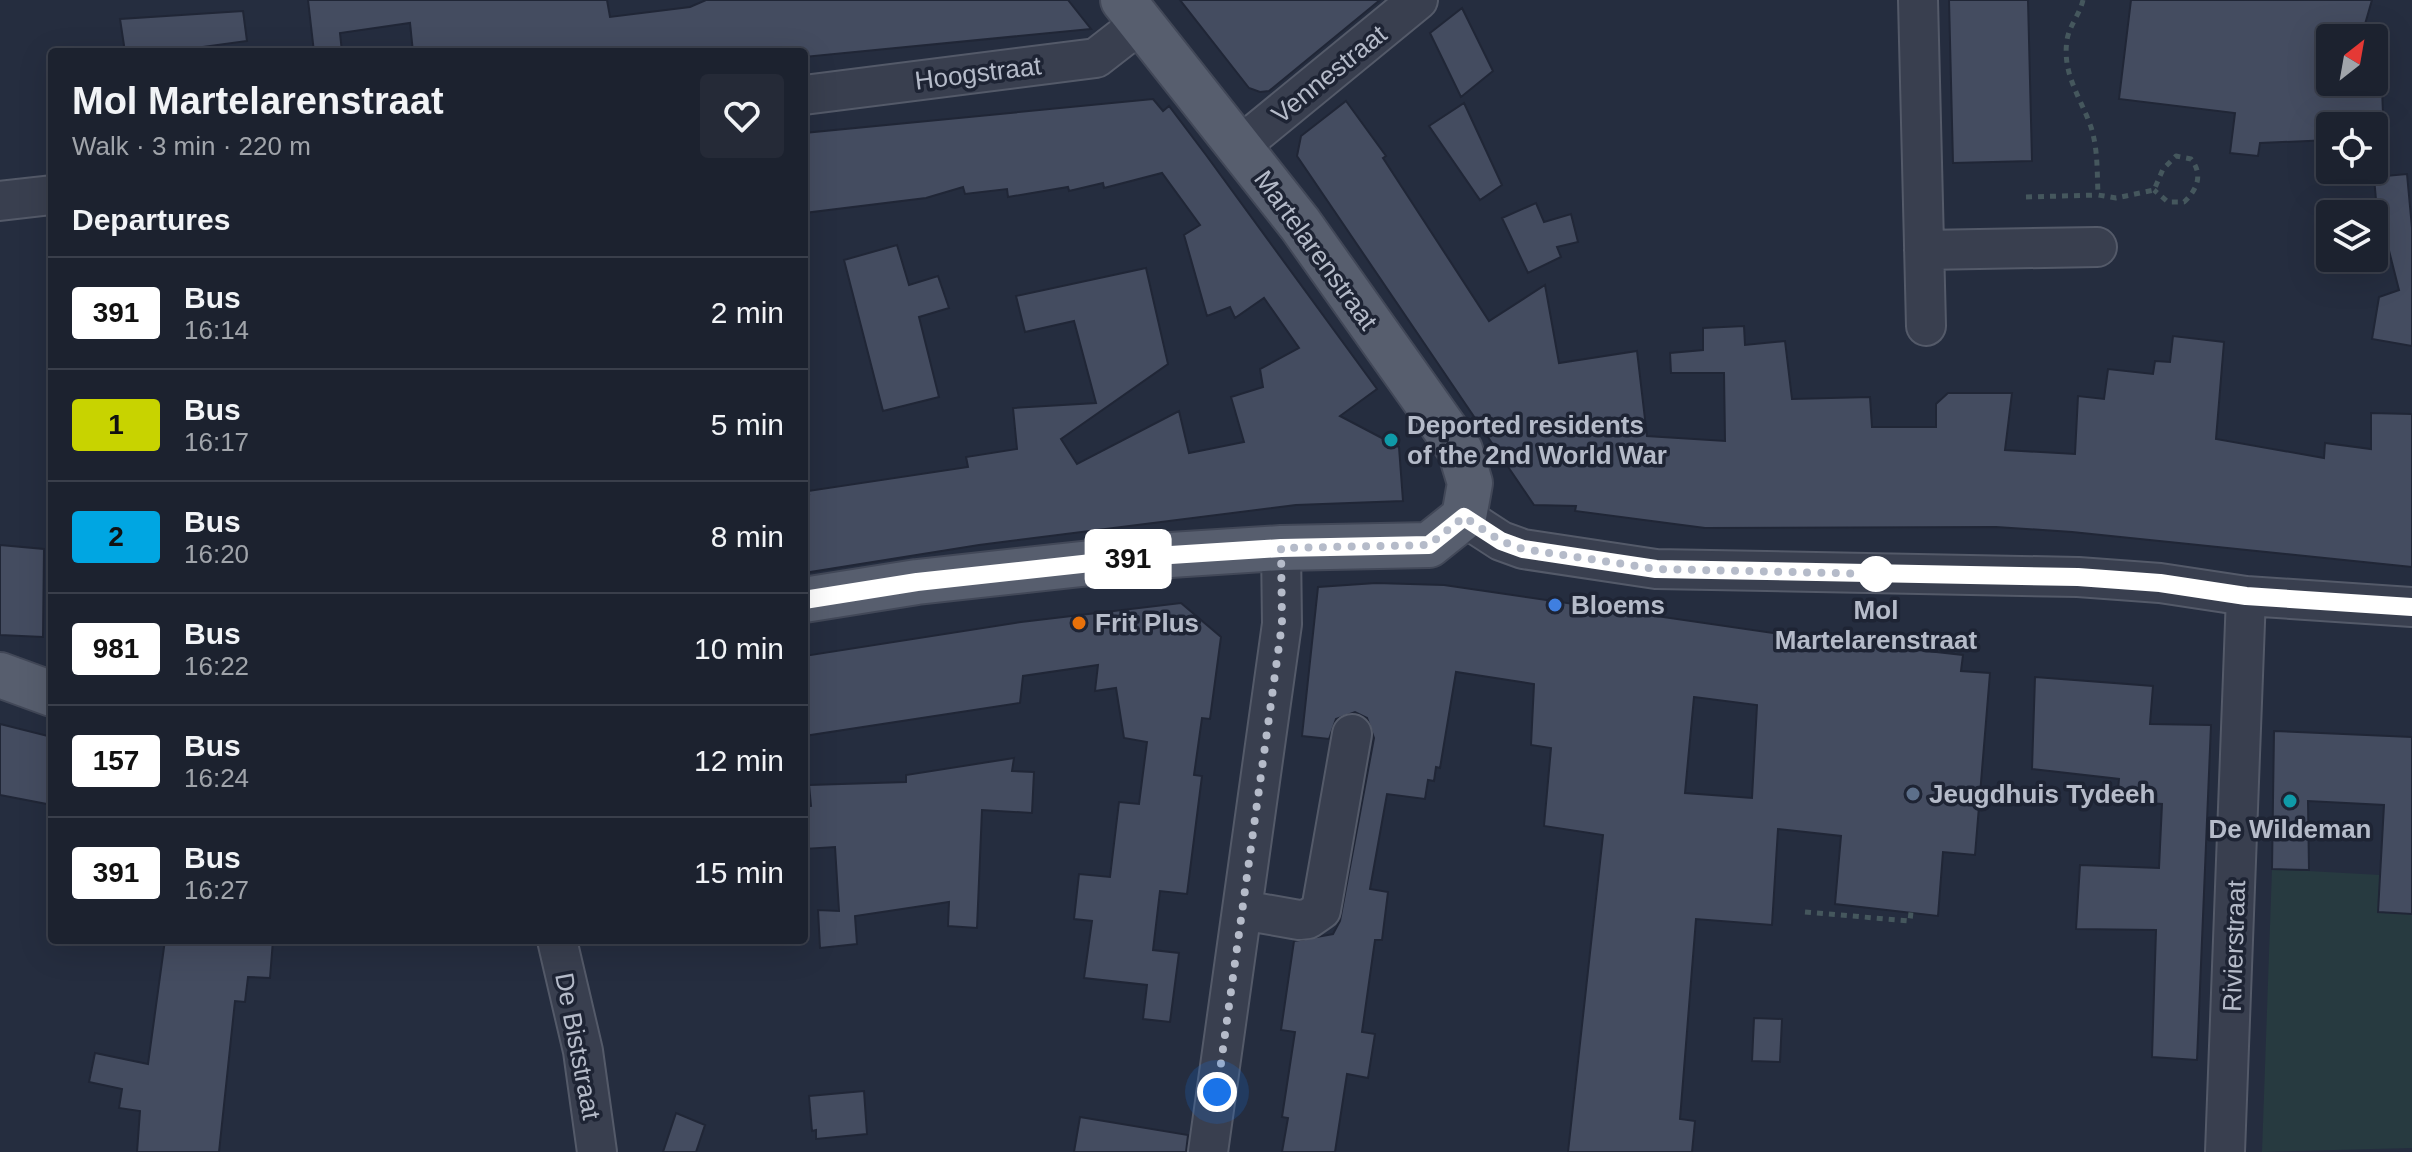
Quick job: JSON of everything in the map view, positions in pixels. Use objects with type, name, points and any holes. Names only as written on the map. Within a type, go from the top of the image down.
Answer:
[{"type":"main road","name":"Martelarenstraat","points":[[1132,11],[1300,224],[1460,450],[1470,483],[1464,517]]},
{"type":"main road","points":[[808,599],[932,580],[1155,556],[1281,548],[1429,545],[1464,517]]},
{"type":"main road","points":[[0,675],[48,693]]},
{"type":"street","name":"Vennestraat","points":[[1240,146],[1418,0]]},
{"type":"street","points":[[1918,0],[1926,326]]},
{"type":"street","name":"Hoogstraat","points":[[808,94],[1096,58],[1132,11]]},
{"type":"street","points":[[0,201],[48,195]]},
{"type":"street","points":[[1924,250],[2097,247]]},
{"type":"street","points":[[1464,517],[1501,541],[1523,549],[1656,569],[2078,577],[2160,583],[2246,596],[2412,607]]},
{"type":"street","points":[[1208,1152],[1282,624],[1281,548]]},
{"type":"street","name":"Rivierstraat","points":[[2225,1152],[2246,596]]},
{"type":"street","points":[[1242,910],[1299,920],[1308,919],[1321,910],[1352,734]]},
{"type":"street","name":"De Biststraat","points":[[558,944],[583,1051],[597,1152]]},
{"type":"path","points":[[2083,0],[2067,36],[2066,62],[2070,84],[2091,128],[2097,156],[2098,195]]},
{"type":"path","points":[[2176,156],[2191,159],[2196,165],[2199,173],[2195,189],[2184,202],[2168,202],[2154,190],[2163,169],[2176,156]]},
{"type":"path","points":[[2026,197],[2098,195],[2116,198],[2154,190]]},
{"type":"path","points":[[1805,912],[1910,921],[1911,912]]},
{"type":"shaded area","points":[[2272,869],[2380,875],[2378,912],[2412,914],[2412,1148],[2262,1152]]},
{"type":"building","points":[[308,0],[607,0],[610,17],[690,7],[706,0],[1068,0],[1091,29],[808,57],[808,48],[413,48],[410,23],[340,33],[342,48],[314,48]]},
{"type":"building","points":[[1180,0],[1380,0],[1269,91],[1260,92],[1249,88]]},
{"type":"building","points":[[1949,0],[2028,0],[2032,161],[1953,163]]},
{"type":"building","points":[[2131,0],[2372,0],[2365,24],[2316,24],[2316,96],[2382,96],[2383,112],[2316,112],[2316,141],[2260,143],[2258,156],[2230,153],[2235,113],[2119,99]]},
{"type":"building","points":[[1462,8],[1493,71],[1461,97],[1430,33]]},
{"type":"building","points":[[243,11],[247,41],[195,48],[124,48],[120,19]]},
{"type":"building","points":[[1153,99],[1163,111],[1169,106],[1377,389],[1340,416],[1399,447],[1403,501],[1296,505],[979,545],[808,572],[808,491],[968,467],[966,457],[1017,449],[1013,408],[1096,403],[1074,321],[1025,332],[1016,296],[1146,268],[1168,364],[1061,439],[1077,464],[1179,411],[1189,453],[1244,442],[1231,397],[1263,387],[1260,369],[1299,348],[1264,298],[1235,318],[1230,307],[1207,316],[1184,235],[1200,225],[1162,173],[1104,188],[1103,183],[1069,191],[1068,187],[1008,197],[1007,189],[965,194],[963,187],[926,198],[808,213],[808,133]]},
{"type":"building","points":[[1346,101],[1386,156],[1383,158],[1489,321],[1545,285],[1559,363],[1637,351],[1647,436],[1725,441],[1724,373],[1671,373],[1670,353],[1703,350],[1703,328],[1744,326],[1745,345],[1785,341],[1792,399],[1870,397],[1872,427],[1936,427],[1936,404],[1948,393],[2012,393],[2005,450],[2075,454],[2078,396],[2104,399],[2108,369],[2153,374],[2155,361],[2170,362],[2173,336],[2224,342],[2216,439],[2324,458],[2325,443],[2371,449],[2371,413],[2412,414],[2412,567],[2072,532],[1996,527],[1705,528],[1575,511],[1576,506],[1534,505],[1297,156],[1301,136]]},
{"type":"building","points":[[1464,103],[1502,185],[1480,200],[1429,126]]},
{"type":"building","points":[[2407,174],[2412,228],[2412,346],[2372,339],[2379,297],[2399,290],[2388,247],[2388,200],[2376,200],[2375,184],[2388,184],[2388,176]]},
{"type":"building","points":[[1536,203],[1544,222],[1571,214],[1578,242],[1557,247],[1561,257],[1528,273],[1502,218]]},
{"type":"building","points":[[897,245],[909,285],[938,276],[949,308],[919,317],[939,397],[883,411],[844,260]]},
{"type":"building","points":[[0,545],[44,549],[43,637],[0,635]]},
{"type":"building","points":[[1376,583],[1444,585],[1793,636],[1963,655],[1961,671],[1990,673],[1975,855],[1943,852],[1938,916],[1835,904],[1841,836],[1778,829],[1772,925],[1696,919],[1680,1119],[1695,1121],[1692,1152],[1568,1152],[1603,835],[1544,826],[1551,748],[1531,745],[1534,684],[1456,672],[1440,768],[1436,767],[1434,781],[1428,780],[1425,799],[1387,794],[1370,889],[1388,892],[1382,940],[1375,940],[1362,1032],[1375,1034],[1368,1078],[1347,1074],[1335,1152],[1282,1152],[1288,1118],[1282,1117],[1295,1032],[1281,1030],[1294,941],[1333,934],[1340,921],[1374,738],[1367,718],[1355,712],[1336,719],[1329,739],[1302,736],[1318,587]],"holes":[[[1694,697],[1757,705],[1752,798],[1685,793]]]},
{"type":"building","points":[[1181,603],[1221,637],[1210,719],[1202,718],[1194,775],[1202,776],[1187,894],[1160,891],[1153,950],[1179,953],[1170,1022],[1143,1019],[1147,985],[1084,978],[1092,921],[1074,919],[1079,874],[1110,877],[1119,802],[1139,804],[1147,742],[1124,738],[1116,688],[1095,691],[1098,665],[1023,676],[1020,703],[808,735],[808,655],[1021,622]]},
{"type":"building","points":[[2035,677],[2153,686],[2150,724],[2211,725],[2197,1060],[2152,1057],[2156,930],[2076,929],[2080,865],[2159,868],[2162,804],[2117,801],[2119,779],[2032,769]]},
{"type":"building","points":[[0,724],[48,736],[48,804],[0,795]]},
{"type":"building","points":[[2274,731],[2412,737],[2412,914],[2378,912],[2384,805],[2308,801],[2309,870],[2272,869]]},
{"type":"building","points":[[1014,758],[1012,771],[1034,772],[1032,813],[982,810],[977,928],[948,926],[949,902],[855,916],[857,944],[820,948],[818,910],[839,911],[835,847],[808,849],[809,785],[906,782],[906,775]]},
{"type":"building","points":[[164,944],[273,944],[270,978],[248,977],[245,1002],[235,1001],[219,1152],[137,1152],[140,1111],[119,1108],[122,1089],[89,1082],[95,1053],[148,1064]]},
{"type":"building","points":[[1754,1018],[1782,1019],[1780,1062],[1752,1061]]},
{"type":"building","points":[[864,1091],[867,1134],[816,1139],[816,1130],[812,1131],[809,1096]]},
{"type":"building","points":[[676,1113],[705,1125],[696,1152],[663,1152]]},
{"type":"building","points":[[1080,1117],[1188,1135],[1186,1152],[1074,1152]]},
{"type":"bus line","name":"391","points":[[808,599],[917,582],[1155,556],[1281,548],[1429,545],[1464,517],[1501,541],[1523,549],[1656,569],[2078,577],[2160,583],[2246,596],[2412,607]]},
{"type":"place","name":"Deported residents of the 2nd World War","points":[[1391,440]]},
{"type":"place","name":"Mol Martelarenstraat","points":[[1876,574]]},
{"type":"place","name":"Bloems","points":[[1555,605]]},
{"type":"place","name":"Frit Plus","points":[[1079,623]]},
{"type":"place","name":"Jeugdhuis Tydeeh","points":[[1913,794]]},
{"type":"place","name":"De Wildeman","points":[[2290,801]]},
{"type":"route","points":[[1217,1092],[1282,624],[1281,548],[1429,545],[1464,517],[1501,541],[1523,549],[1656,569],[1876,574]]}]
